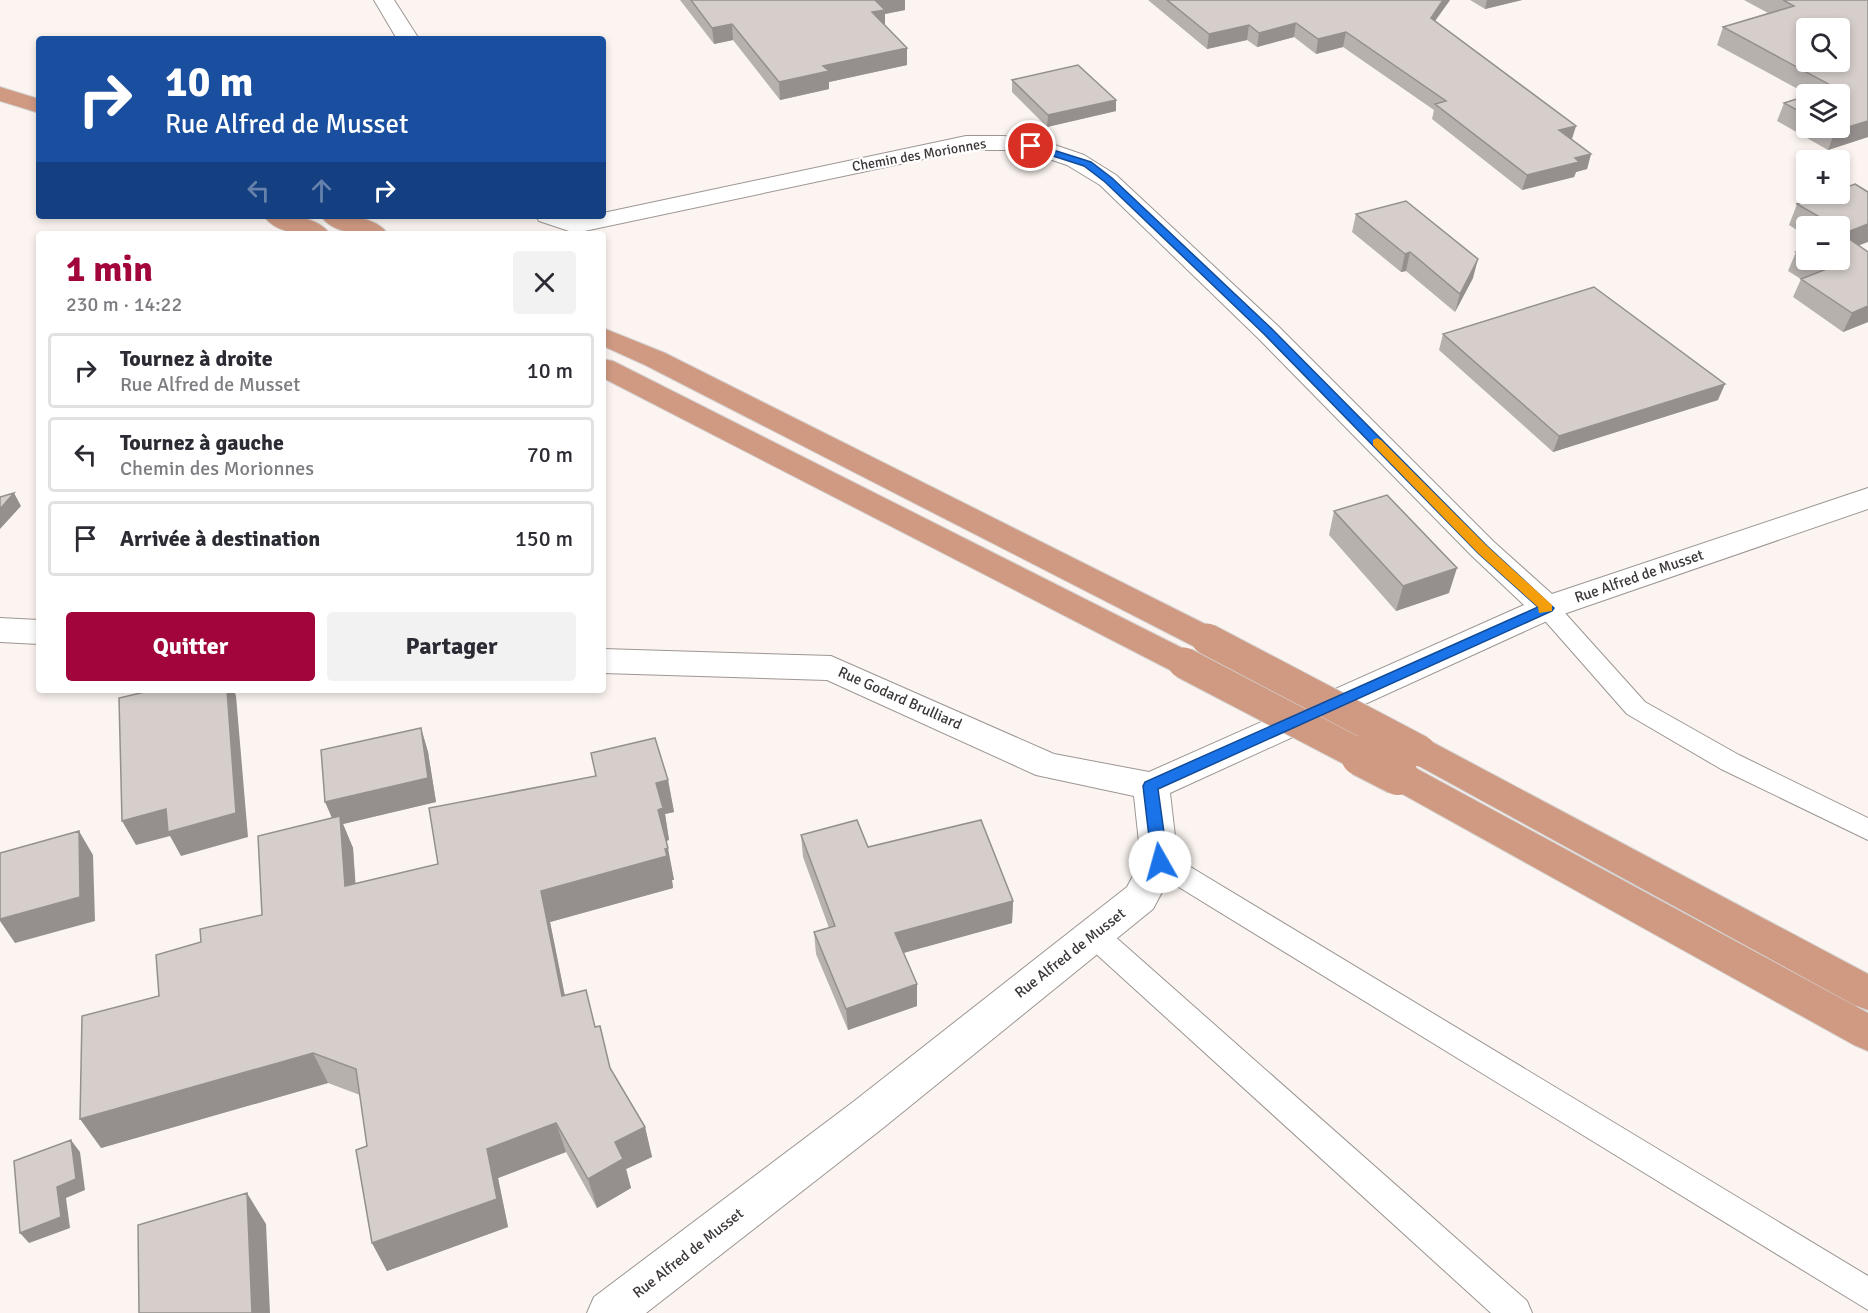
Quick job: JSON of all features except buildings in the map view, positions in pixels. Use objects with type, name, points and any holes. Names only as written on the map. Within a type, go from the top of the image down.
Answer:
[{"type":"highway","points":[[0,94],[36,105]]},
{"type":"highway","points":[[0,113],[36,124]]},
{"type":"highway","points":[[283,219],[309,231]]},
{"type":"highway","points":[[340,219],[368,231]]},
{"type":"highway","points":[[606,337],[666,365],[1196,651],[1409,763],[1868,993]]},
{"type":"highway","points":[[606,368],[1196,651]]},
{"type":"highway","points":[[1409,763],[1868,1033]]},
{"type":"street","points":[[384,0],[406,36]]},
{"type":"street","name":"Chemin des Morionnes","points":[[556,219],[575,226],[966,143],[1018,143],[1088,164],[1108,180],[1268,332],[1483,549],[1547,608]]},
{"type":"street","name":"Rue Alfred de Musset","points":[[1151,786],[1547,608],[1868,498]]},
{"type":"street","points":[[0,630],[36,632]]},
{"type":"street","name":"Rue Godard Brulliard","points":[[606,661],[831,668],[1048,766],[1151,786]]},
{"type":"street","points":[[1151,786],[1160,862]]},
{"type":"street","name":"Rue Alfred de Musset","points":[[610,1313],[868,1115],[1140,898],[1160,862]]},
{"type":"lane","points":[[1547,608],[1636,708],[1730,762],[1868,830]]},
{"type":"lane","points":[[1160,862],[1868,1294]]},
{"type":"lane","points":[[1093,934],[1515,1313]]},
{"type":"slow traffic","points":[[1377,442],[1483,549],[1547,608],[1543,610]]},
{"type":"route","points":[[1031,146],[1044,148],[1088,164],[1108,180],[1268,332],[1483,549],[1547,608],[1151,786],[1160,862]]}]
